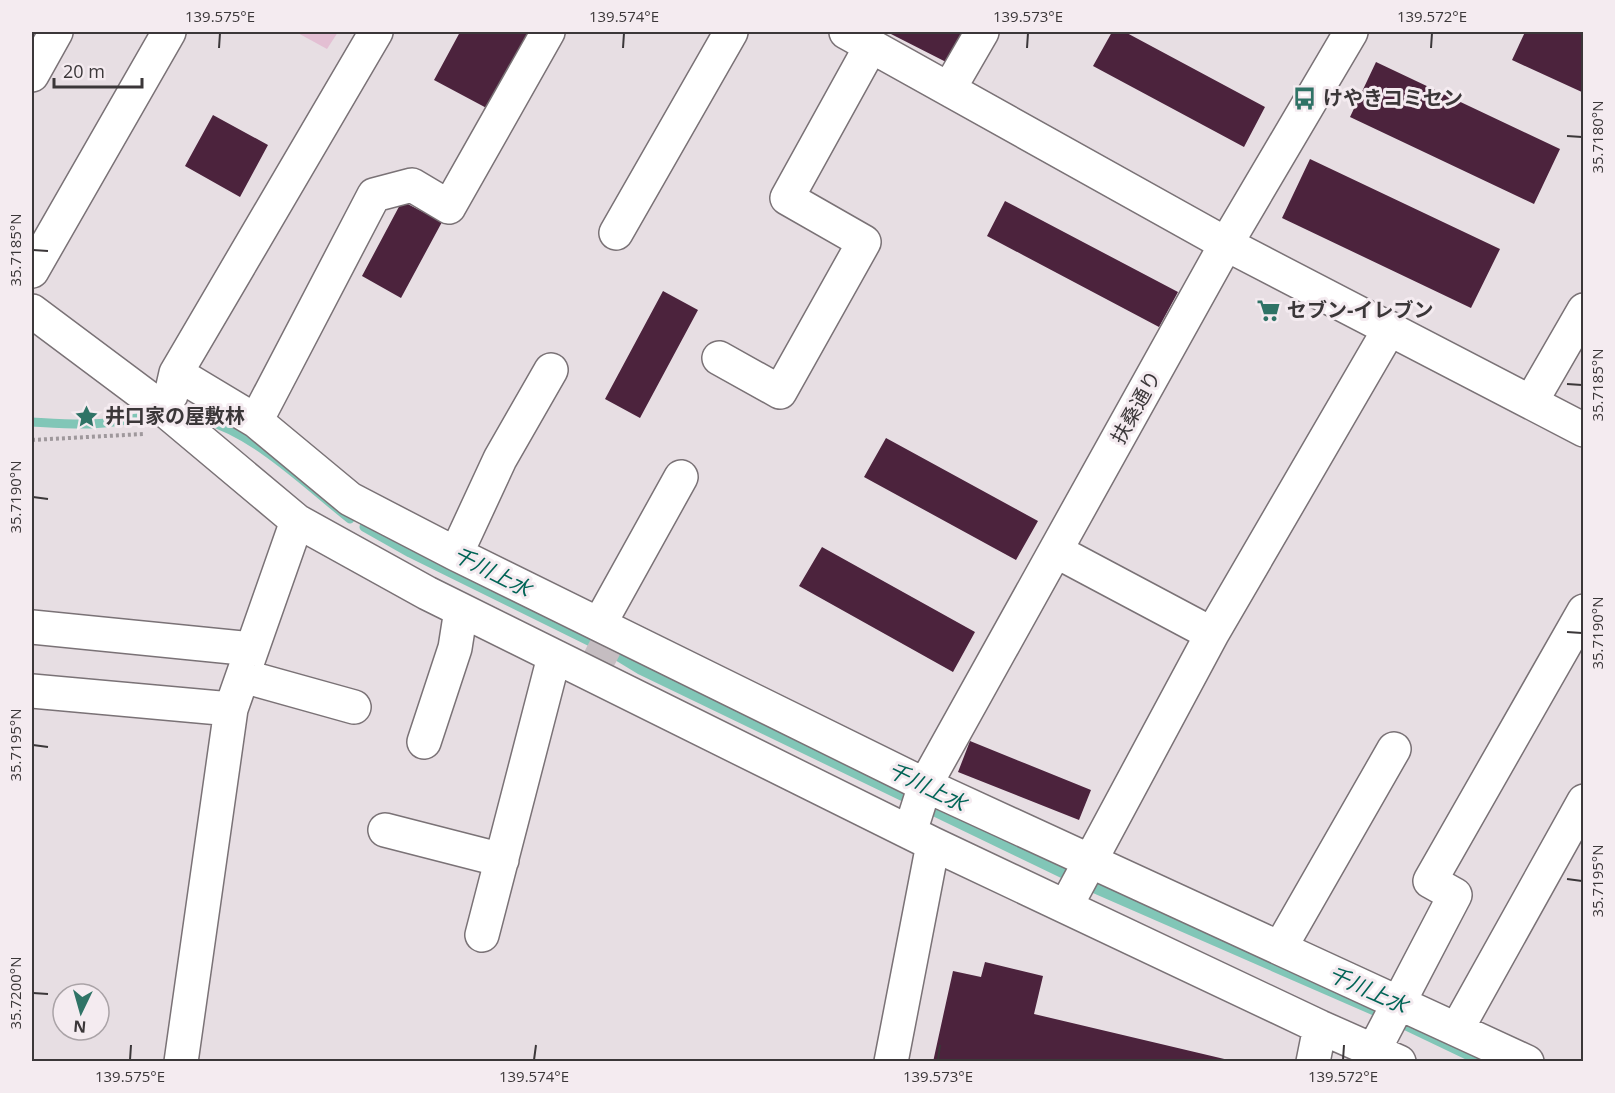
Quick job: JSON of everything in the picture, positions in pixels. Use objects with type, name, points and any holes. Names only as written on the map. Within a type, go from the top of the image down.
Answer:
[{"type":"street","points":[[32,75],[56,32]]},
{"type":"street","points":[[32,271],[169,32]]},
{"type":"street","points":[[178,421],[177,373],[376,32]]},
{"type":"street","points":[[256,421],[374,195],[412,185],[449,207],[548,32]]},
{"type":"street","points":[[616,233],[731,32]]},
{"type":"street","points":[[949,89],[982,32]]},
{"type":"street","name":"扶桑通り","points":[[891,1062],[921,815],[1056,551],[1226,244],[1351,32]]},
{"type":"street","points":[[718,358],[780,392],[864,242],[787,198],[858,39],[1226,244],[1584,430]]},
{"type":"street","points":[[1531,402],[1584,310]]},
{"type":"street","points":[[32,311],[178,421],[297,521],[427,593],[554,657],[602,646],[921,815],[1088,862],[1527,1062]]},
{"type":"street","points":[[1068,902],[1212,634],[1390,328]]},
{"type":"street","points":[[456,554],[500,459],[551,370]]},
{"type":"street","points":[[177,373],[256,421],[350,499],[456,554],[602,646],[921,815],[1068,902],[1320,1027],[1385,1049],[1399,1003],[1455,895],[1430,881],[1584,611]]},
{"type":"street","points":[[602,646],[681,477]]},
{"type":"street","points":[[340,545],[361,505]]},
{"type":"street","points":[[181,1062],[231,709],[297,521]]},
{"type":"street","points":[[1056,551],[1212,634]]},
{"type":"street","points":[[424,742],[455,648],[461,610]]},
{"type":"street","points":[[32,627],[247,663],[354,707]]},
{"type":"street","points":[[482,935],[554,657]]},
{"type":"street","points":[[32,691],[231,709]]},
{"type":"street","points":[[1280,948],[1394,749]]},
{"type":"street","points":[[1457,1029],[1584,801]]},
{"type":"street","points":[[385,830],[502,860]]},
{"type":"street","points":[[1313,1062],[1320,1027]]},
{"type":"path","points":[[32,440],[77,439],[178,421]]},
{"type":"shaded area","points":[[296,32],[338,32],[327,49]]},
{"type":"shaded area","points":[[616,648],[1088,879],[1494,1061],[1469,1061],[1379,1018],[1086,890],[638,674],[610,657]]},
{"type":"building","points":[[460,32],[538,32],[494,112],[434,80]]},
{"type":"building","points":[[887,32],[965,32],[948,63]]},
{"type":"building","points":[[1112,32],[1125,32],[1265,107],[1244,147],[1093,66]]},
{"type":"building","points":[[1525,32],[1584,32],[1584,93],[1512,60]]},
{"type":"building","points":[[1376,62],[1560,149],[1534,204],[1350,117]]},
{"type":"building","points":[[213,115],[268,145],[240,197],[185,166]]},
{"type":"building","points":[[1310,159],[1500,249],[1471,308],[1282,218]]},
{"type":"building","points":[[402,201],[442,222],[401,298],[362,276]]},
{"type":"building","points":[[1005,201],[1178,292],[1159,327],[987,236]]},
{"type":"building","points":[[663,291],[698,310],[640,418],[605,399]]},
{"type":"building","points":[[886,438],[1038,521],[1016,560],[864,477]]},
{"type":"building","points":[[822,547],[975,632],[953,672],[799,586]]},
{"type":"building","points":[[970,741],[1091,790],[1079,820],[958,772]]},
{"type":"building","points":[[985,962],[1043,976],[1034,1014],[1237,1062],[933,1062],[953,971],[981,977]]},
{"type":"waterway","name":"千川上水","points":[[32,422],[100,424],[140,417]]},
{"type":"waterway","name":"千川上水","points":[[205,420],[244,437],[262,449],[350,519]]},
{"type":"waterway","name":"千川上水","points":[[364,527],[410,553],[623,658]]},
{"type":"tunnel","points":[[597,663],[610,638]]},
{"type":"place","name":"けやきコミセン","points":[[1305,98]]},
{"type":"place","name":"セブン-イレブン","points":[[1269,310]]},
{"type":"place","name":"井口家の屋敷林","points":[[87,416]]}]
